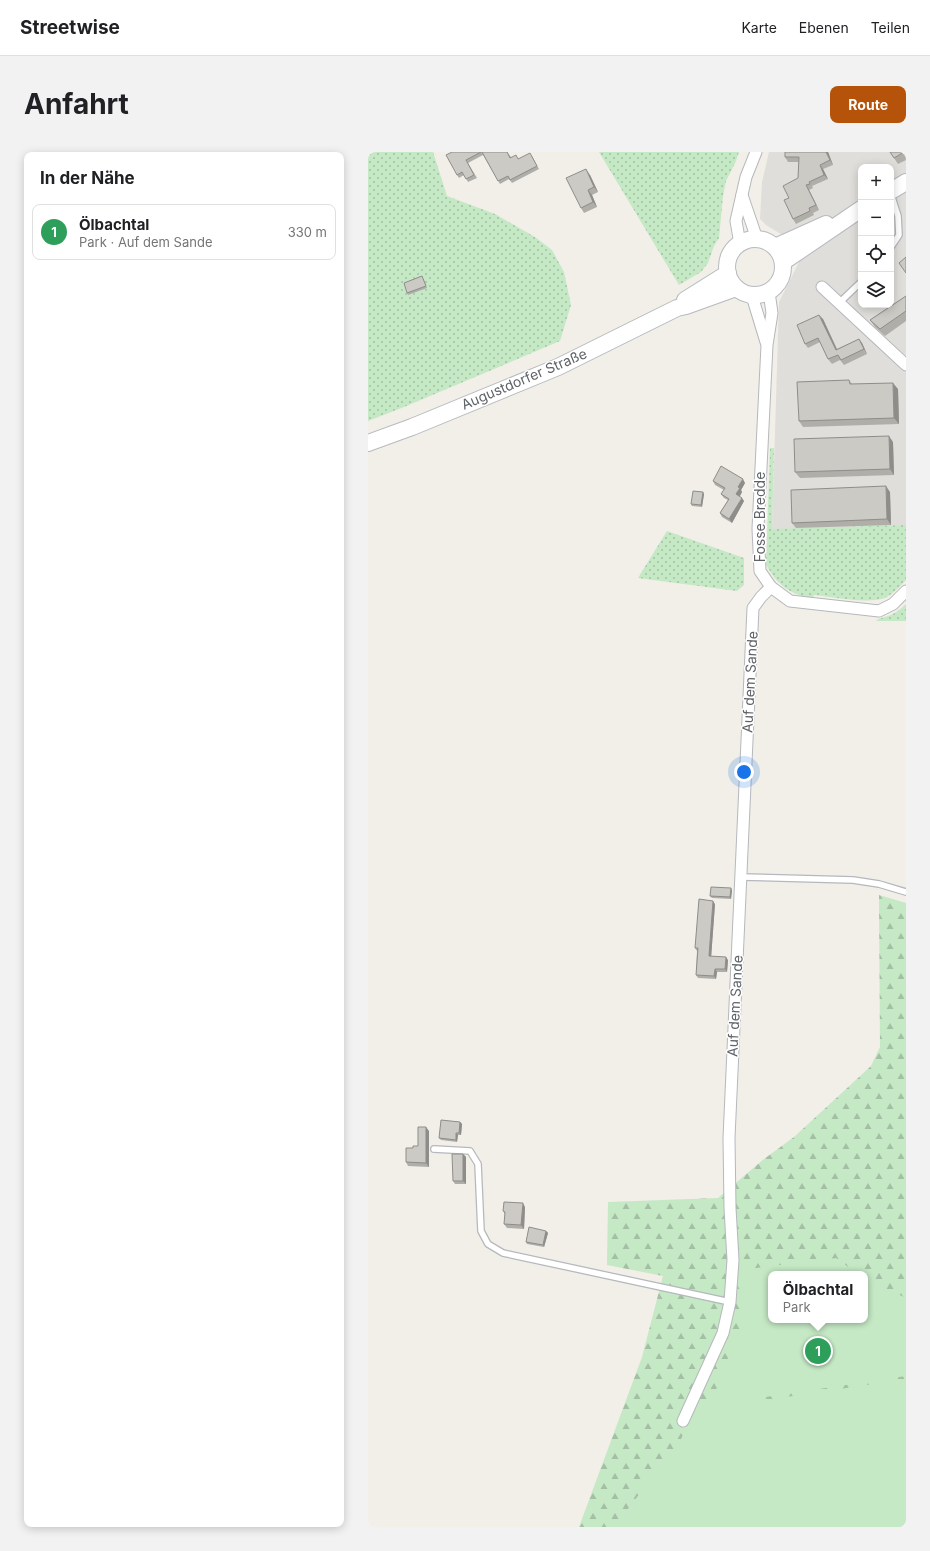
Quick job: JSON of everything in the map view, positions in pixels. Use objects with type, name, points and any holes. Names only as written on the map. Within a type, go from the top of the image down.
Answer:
[{"type":"main road","points":[[894,189],[906,182]]},
{"type":"main road","points":[[774,246],[858,211]]},
{"type":"main road","points":[[783,262],[858,211]]},
{"type":"main road","points":[[757,239],[766,241],[774,246],[780,254],[783,262],[783,271],[781,279],[769,292],[752,296],[743,293],[730,281],[727,264],[729,256],[740,244],[748,240],[757,239]]},
{"type":"main road","name":"Augustdorfer Straße","points":[[677,308],[683,301],[728,273]]},
{"type":"main road","name":"Augustdorfer Straße","points":[[368,443],[420,424],[558,367],[677,308],[736,288]]},
{"type":"street","points":[[740,244],[736,221],[746,177],[756,152]]},
{"type":"street","points":[[742,195],[757,239]]},
{"type":"street","points":[[822,287],[906,365]]},
{"type":"street","name":"Fosse Bredde","points":[[769,292],[772,313],[766,345],[758,529],[760,571],[771,587],[790,601],[879,611],[893,604],[906,591]]},
{"type":"street","name":"Fosse Bredde","points":[[752,296],[766,345]]},
{"type":"street","name":"Auf dem Sande","points":[[683,1421],[723,1333],[730,1302],[733,1260],[730,1208],[729,1138],[753,608],[760,597],[771,587]]},
{"type":"lane","points":[[893,200],[898,216],[899,235],[894,242]]},
{"type":"lane","points":[[839,303],[858,285]]},
{"type":"lane","points":[[740,877],[853,880],[879,884],[906,892]]},
{"type":"lane","points":[[434,1149],[470,1151],[478,1164],[481,1231],[488,1244],[503,1253],[730,1302]]},
{"type":"shaded area","points":[[769,152],[906,152],[906,525],[772,530],[779,302],[799,262],[784,236],[766,225],[760,219],[762,182]]},
{"type":"green space","points":[[368,152],[433,152],[447,196],[495,214],[535,237],[552,250],[564,272],[571,305],[560,341],[368,421]]},
{"type":"green space","points":[[599,152],[739,152],[726,181],[719,238],[714,246],[708,263],[701,272],[679,285]]},
{"type":"green space","points":[[770,448],[774,448],[772,529],[906,525],[906,580],[895,591],[887,597],[871,600],[851,600],[814,595],[813,598],[798,595],[779,583],[766,564]]},
{"type":"green space","points":[[667,531],[744,558],[744,585],[737,591],[638,578]]},
{"type":"green space","points":[[906,604],[906,621],[876,621],[880,618],[894,614]]},
{"type":"green space","points":[[879,895],[906,903],[906,1527],[579,1527],[642,1357],[663,1276],[607,1265],[608,1202],[718,1198],[764,1159],[794,1137],[871,1066],[880,1047]]},
{"type":"green space","points":[[836,1258],[854,1271],[768,1271],[768,1323],[868,1323],[868,1280],[906,1298],[906,1376],[718,1404],[773,1399],[906,1379],[906,1527],[614,1527],[680,1441],[697,1406],[710,1405],[741,1326],[741,1270]]},
{"type":"building","points":[[452,152],[481,152],[466,160],[474,175],[466,179],[462,172],[457,175],[446,155]]},
{"type":"building","points":[[482,152],[507,152],[510,158],[516,155],[518,159],[530,153],[537,166],[510,180],[508,176],[498,181]]},
{"type":"building","points":[[785,152],[826,152],[830,160],[820,165],[824,175],[806,185],[816,205],[809,208],[810,211],[793,219],[784,200],[789,198],[783,186],[798,178],[799,157],[785,157]]},
{"type":"building","points":[[890,152],[904,152],[894,158]]},
{"type":"building","points":[[586,169],[594,187],[588,190],[593,202],[581,208],[566,178]]},
{"type":"building","points":[[906,257],[906,273],[899,263]]},
{"type":"building","points":[[422,276],[426,286],[407,293],[404,283]]},
{"type":"building","points":[[906,296],[906,311],[880,329],[870,320],[888,308],[894,308],[894,304]]},
{"type":"building","points":[[819,315],[836,350],[859,339],[864,349],[841,360],[838,355],[828,359],[818,338],[805,344],[797,325]]},
{"type":"building","points":[[849,380],[850,384],[893,383],[894,418],[799,421],[797,382]]},
{"type":"building","points":[[889,436],[890,469],[795,472],[794,439]]},
{"type":"building","points":[[721,466],[743,479],[736,494],[742,498],[729,519],[720,513],[729,499],[721,494],[725,488],[713,481]]},
{"type":"building","points":[[886,486],[887,519],[792,523],[791,490]]},
{"type":"building","points":[[693,491],[703,492],[701,505],[691,504]]},
{"type":"building","points":[[711,887],[731,888],[730,897],[710,896]]},
{"type":"building","points":[[699,899],[713,901],[709,956],[726,957],[725,969],[715,969],[714,976],[696,975],[698,948],[695,948]]},
{"type":"building","points":[[441,1120],[460,1122],[459,1133],[456,1133],[456,1140],[439,1138]]},
{"type":"building","points":[[418,1127],[426,1127],[426,1163],[406,1162],[406,1148],[418,1146]]},
{"type":"building","points":[[452,1154],[463,1154],[463,1181],[453,1181]]},
{"type":"building","points":[[504,1202],[523,1203],[521,1225],[504,1224]]},
{"type":"building","points":[[529,1227],[546,1231],[543,1245],[526,1242]]},
{"type":"place","name":"Ölbachtal","points":[[818,1351]]}]
